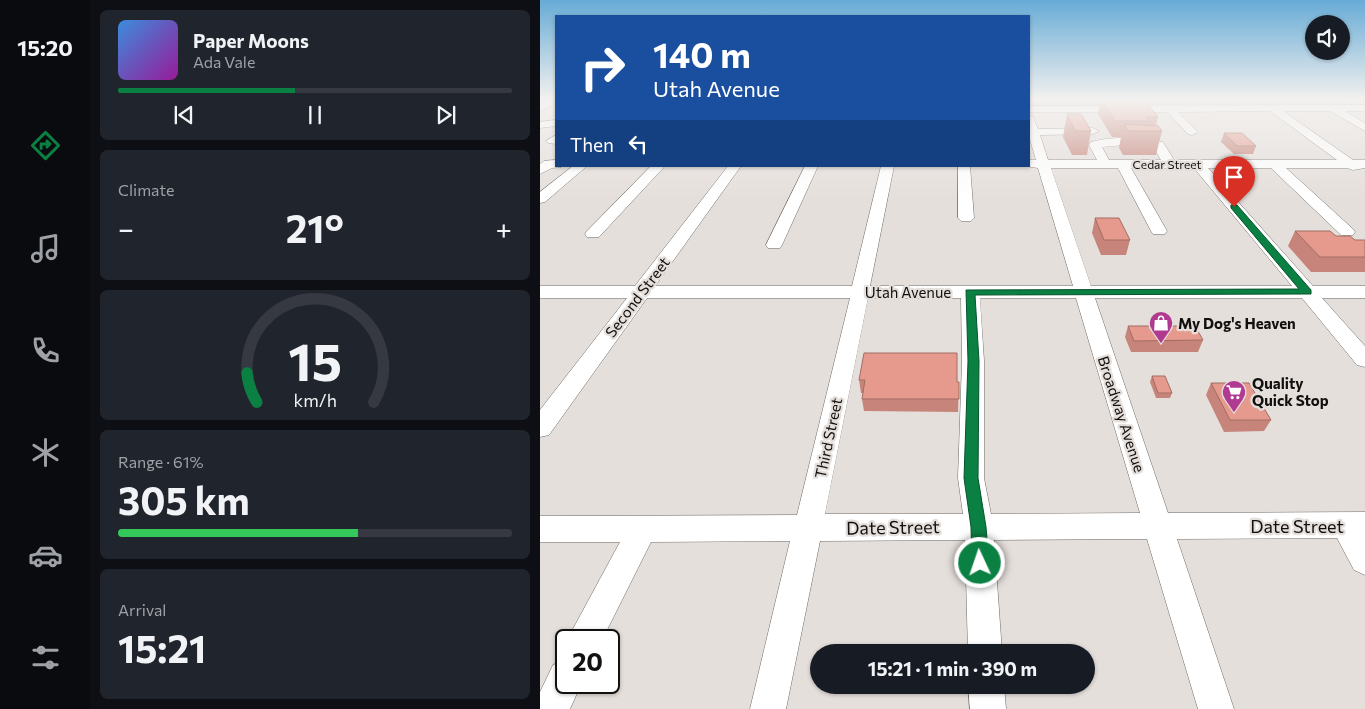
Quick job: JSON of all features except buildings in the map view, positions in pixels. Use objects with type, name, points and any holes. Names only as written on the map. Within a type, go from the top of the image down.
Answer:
[{"type":"street","name":"Broadway Avenue","points":[[1036,133],[1036,164],[1084,292],[1216,709]]},
{"type":"street","points":[[1307,133],[1365,175]]},
{"type":"street","points":[[1105,164],[1095,145],[1105,143],[1159,145],[1159,148],[1170,164]]},
{"type":"street","name":"Cedar Street","points":[[1036,164],[1365,164]]},
{"type":"street","points":[[1122,164],[1159,231]]},
{"type":"street","points":[[1198,164],[1365,360]]},
{"type":"street","points":[[1274,164],[1347,232]]},
{"type":"street","points":[[540,199],[580,167]]},
{"type":"street","points":[[593,234],[658,167]]},
{"type":"street","name":"Second Street","points":[[540,428],[734,167]]},
{"type":"street","points":[[774,245],[812,167]]},
{"type":"street","name":"Third Street","points":[[768,709],[888,167]]},
{"type":"street","points":[[964,167],[966,218]]},
{"type":"street","name":"Utah Avenue","points":[[540,292],[1365,292]]},
{"type":"street","points":[[970,292],[974,361],[971,478],[979,527],[985,644]]},
{"type":"street","points":[[1355,525],[1365,560]]},
{"type":"street","name":"Date Street","points":[[540,529],[1355,525]]},
{"type":"street","points":[[590,629],[642,529]]},
{"type":"street","points":[[551,709],[558,694]]},
{"type":"street","points":[[987,694],[988,709]]},
{"type":"place","name":"My Dog's Heaven","points":[[1161,344]]},
{"type":"place","name":"Quality Quick Stop","points":[[1234,413]]},
{"type":"route","points":[[980,563],[979,527],[971,478],[972,379],[974,361],[970,292],[1307,292],[1234,207]]}]
